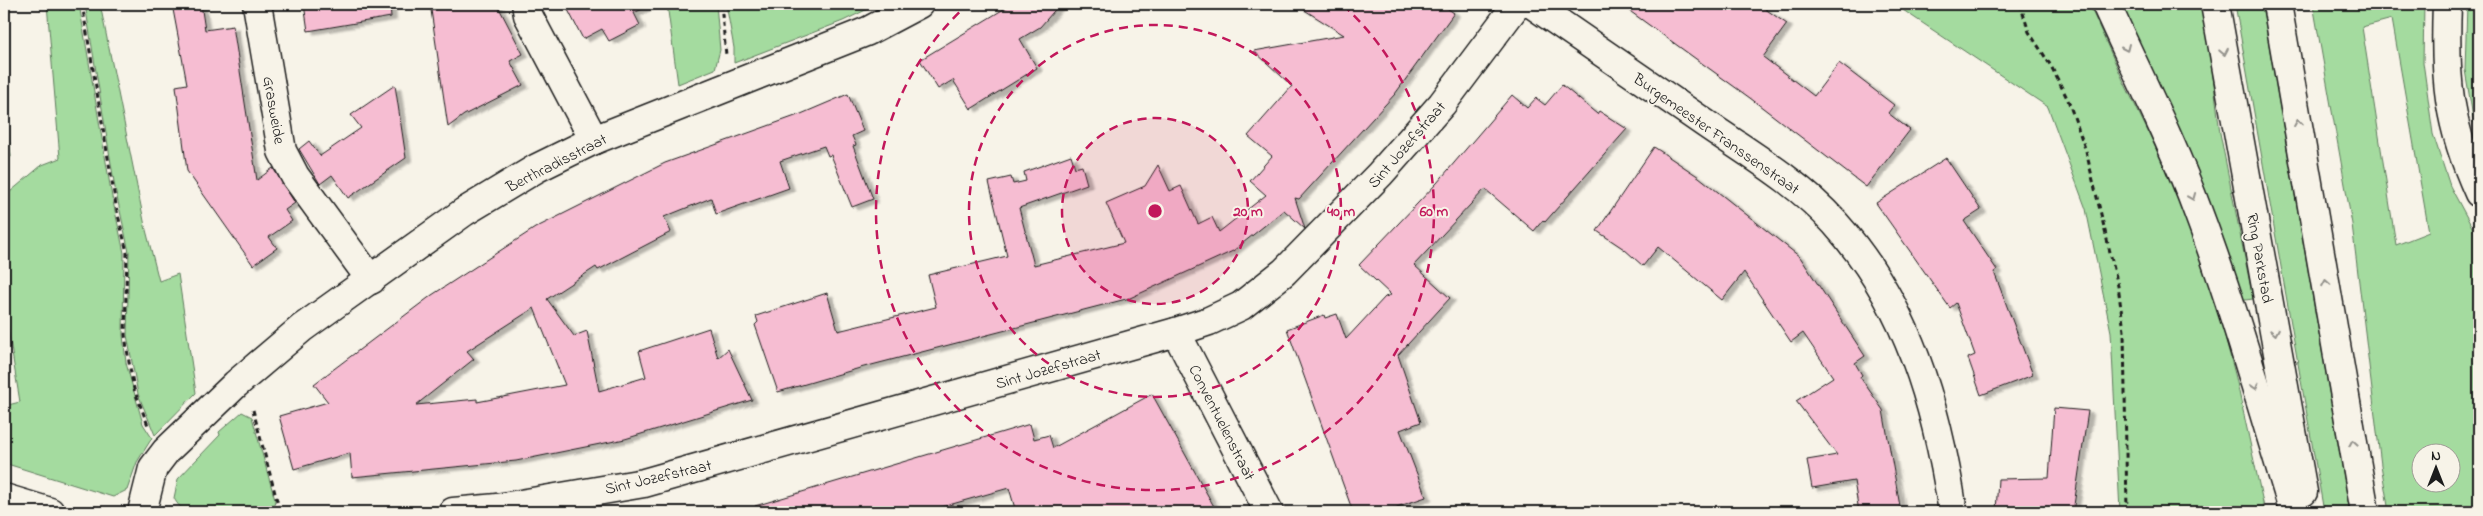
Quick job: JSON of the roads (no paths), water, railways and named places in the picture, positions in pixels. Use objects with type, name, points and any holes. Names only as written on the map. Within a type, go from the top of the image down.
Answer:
[{"type":"main road","name":"Grasweide","points":[[257,4],[282,151],[295,176],[371,280]]},
{"type":"main road","points":[[526,4],[528,15],[594,140]]},
{"type":"main road","name":"Berthradisstraat","points":[[142,512],[153,468],[166,451],[231,388],[302,328],[464,212],[537,168],[594,140],[868,30],[919,4]]},
{"type":"main road","name":"Sint Jozefstraat","points":[[452,512],[497,508],[644,483],[1176,332],[1208,321],[1241,306],[1284,272],[1380,174],[1442,104],[1517,4]]},
{"type":"main road","name":"Burgemeester Franssenstraat","points":[[1532,4],[1791,182],[1834,222],[1869,267],[1897,313],[1914,348],[1936,425],[1952,512]]},
{"type":"main road","points":[[2106,4],[2171,146],[2198,212],[2230,306],[2294,512]]},
{"type":"main road","name":"Ring Parkstad","points":[[2215,4],[2307,512]]},
{"type":"main road","points":[[2277,4],[2365,512]]},
{"type":"main road","points":[[2447,4],[2446,65],[2449,98],[2455,132],[2479,193]]},
{"type":"main road","name":"Conventuelenstraat","points":[[1176,332],[1269,512]]},
{"type":"main road","points":[[4,498],[50,512]]}]
